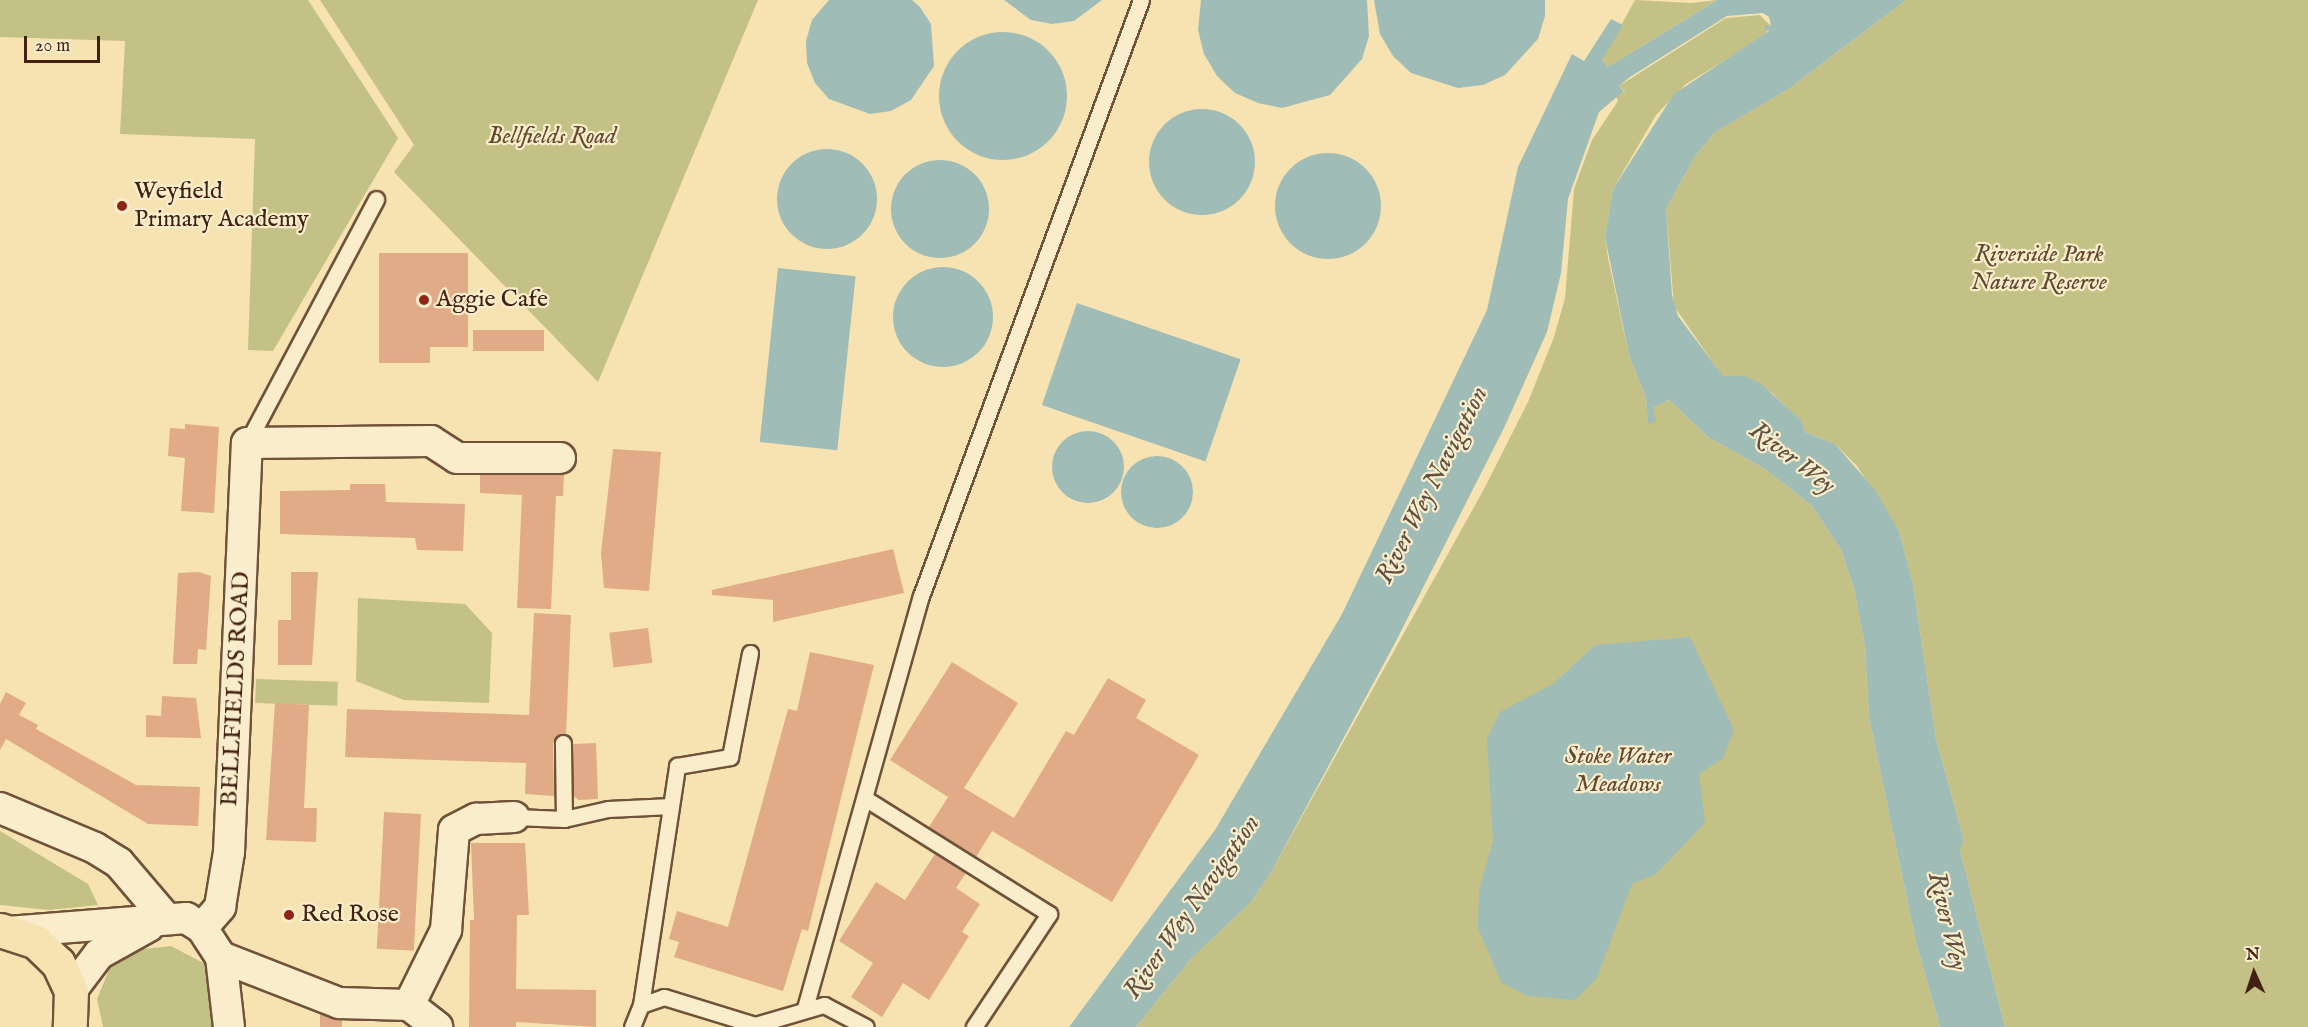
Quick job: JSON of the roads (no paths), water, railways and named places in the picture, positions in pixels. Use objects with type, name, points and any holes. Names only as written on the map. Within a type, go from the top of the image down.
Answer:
[{"type":"main road","points":[[4,931],[36,942],[58,963],[71,1017]]},
{"type":"street","points":[[247,443],[431,441],[457,458],[560,458]]},
{"type":"street","name":"BELLFIELDS ROAD","points":[[202,928],[220,907],[229,852],[247,443]]},
{"type":"street","points":[[0,808],[94,848],[119,863],[165,917]]},
{"type":"street","points":[[408,1005],[446,930],[454,830],[476,819],[514,817]]},
{"type":"street","points":[[71,1017],[99,954],[165,917]]},
{"type":"street","points":[[4,931],[86,929],[165,917],[186,918],[202,928],[221,957],[229,1027]]},
{"type":"street","points":[[221,957],[339,1003],[408,1005],[437,1027]]},
{"type":"lane","points":[[805,1008],[866,799],[921,596],[1141,0]]},
{"type":"lane","points":[[247,443],[376,199]]},
{"type":"lane","points":[[632,1027],[641,1005],[676,766],[730,757],[750,653]]},
{"type":"lane","points":[[563,743],[564,819]]},
{"type":"lane","points":[[866,799],[1049,914],[974,1027]]},
{"type":"lane","points":[[514,817],[564,819],[608,809],[671,806]]},
{"type":"lane","points":[[641,1005],[664,997],[755,1025],[784,1019],[805,1008],[824,1005],[839,1010],[866,1027]]},
{"type":"water","points":[[829,0],[912,0],[920,7],[931,24],[934,66],[911,100],[891,111],[870,114],[829,99],[815,83],[807,63],[806,41],[812,20]]},
{"type":"water","points":[[1004,0],[1102,0],[1074,21],[1052,24],[1031,20]]},
{"type":"water","points":[[1201,0],[1367,0],[1369,36],[1362,59],[1330,95],[1282,108],[1258,103],[1235,93],[1217,76],[1204,54],[1198,30]]},
{"type":"water","points":[[1374,0],[1545,0],[1545,16],[1538,39],[1505,75],[1483,85],[1458,88],[1411,73],[1393,56],[1380,34]]},
{"type":"water","points":[[1717,0],[1906,0],[1790,88],[1714,133],[1694,158],[1666,209],[1672,295],[1678,316],[1723,376],[1745,376],[1760,383],[1800,419],[1805,432],[1835,444],[1875,490],[1899,531],[1913,584],[1936,739],[1964,840],[1960,850],[2005,1027],[1940,1027],[1916,942],[1869,717],[1865,647],[1854,588],[1841,550],[1812,506],[1765,469],[1708,437],[1669,400],[1653,408],[1656,421],[1648,424],[1646,398],[1629,355],[1605,237],[1613,189],[1674,94],[1769,31],[1765,30],[1765,25],[1771,26],[1769,17],[1763,13],[1727,16],[1630,77],[1619,86],[1624,91],[1599,112],[1568,199],[1561,273],[1547,332],[1504,428],[1394,645],[1270,874],[1251,902],[1190,960],[1136,1027],[1069,1027],[1215,830],[1342,614],[1487,310],[1518,167],[1572,54],[1584,61],[1611,19],[1623,25],[1602,60],[1608,67]]},
{"type":"water","points":[[1003,32],[1028,36],[1049,50],[1063,71],[1067,96],[1063,121],[1049,142],[1028,156],[1003,160],[978,156],[957,142],[943,121],[939,96],[943,71],[957,50],[978,36]]},
{"type":"water","points":[[1202,109],[1222,113],[1240,124],[1251,142],[1255,162],[1251,182],[1240,200],[1222,211],[1202,215],[1182,211],[1164,200],[1153,182],[1149,162],[1153,142],[1164,124],[1182,113]]},
{"type":"water","points":[[827,149],[846,153],[862,164],[873,180],[877,199],[873,218],[862,234],[846,245],[827,249],[808,245],[792,234],[781,218],[777,199],[781,180],[792,164],[808,153]]},
{"type":"water","points":[[1328,153],[1348,157],[1366,168],[1377,186],[1381,206],[1377,226],[1366,244],[1348,255],[1328,259],[1308,255],[1290,244],[1279,226],[1275,206],[1279,186],[1290,168],[1308,157]]},
{"type":"water","points":[[930,160],[950,160],[975,174],[986,190],[989,209],[986,228],[975,244],[950,258],[930,258],[913,250],[899,236],[891,219],[891,199],[899,182],[913,168]]},
{"type":"water","points":[[943,267],[962,271],[978,282],[989,298],[993,317],[989,336],[978,352],[962,363],[943,367],[924,363],[908,352],[897,336],[893,317],[897,298],[908,282],[924,271]]},
{"type":"water","points":[[778,268],[856,276],[837,450],[760,442]]},
{"type":"water","points":[[1077,303],[1241,359],[1205,461],[1042,405]]},
{"type":"water","points":[[1088,431],[1108,437],[1118,447],[1124,467],[1118,487],[1108,497],[1088,503],[1068,497],[1058,487],[1052,467],[1058,447],[1068,437]]},
{"type":"water","points":[[1157,456],[1177,462],[1187,472],[1193,492],[1187,512],[1177,522],[1157,528],[1137,522],[1127,512],[1121,492],[1127,472],[1137,462]]},
{"type":"water","points":[[1690,637],[1734,730],[1723,758],[1699,774],[1705,823],[1656,874],[1632,884],[1597,978],[1575,1000],[1527,996],[1501,982],[1478,928],[1479,890],[1493,841],[1487,738],[1500,712],[1553,684],[1595,645]]},
{"type":"place","name":"Weyfield Primary Academy","points":[[122,206]]},
{"type":"place","name":"Aggie Cafe","points":[[424,300]]},
{"type":"place","name":"Red Rose","points":[[289,915]]},
{"type":"park label","name":"Bellfields Road","points":[[552,137]]},
{"type":"park label","name":"Riverside Park Nature Reserve","points":[[2039,269]]},
{"type":"park label","name":"Stoke Water Meadows","points":[[1618,771]]},
{"type":"water label","name":"River Wey","points":[[1792,458]]},
{"type":"water label","name":"River Wey Navigation","points":[[1432,485]]},
{"type":"water label","name":"River Wey Navigation","points":[[1192,907]]},
{"type":"water label","name":"River Wey","points":[[1947,921]]}]
